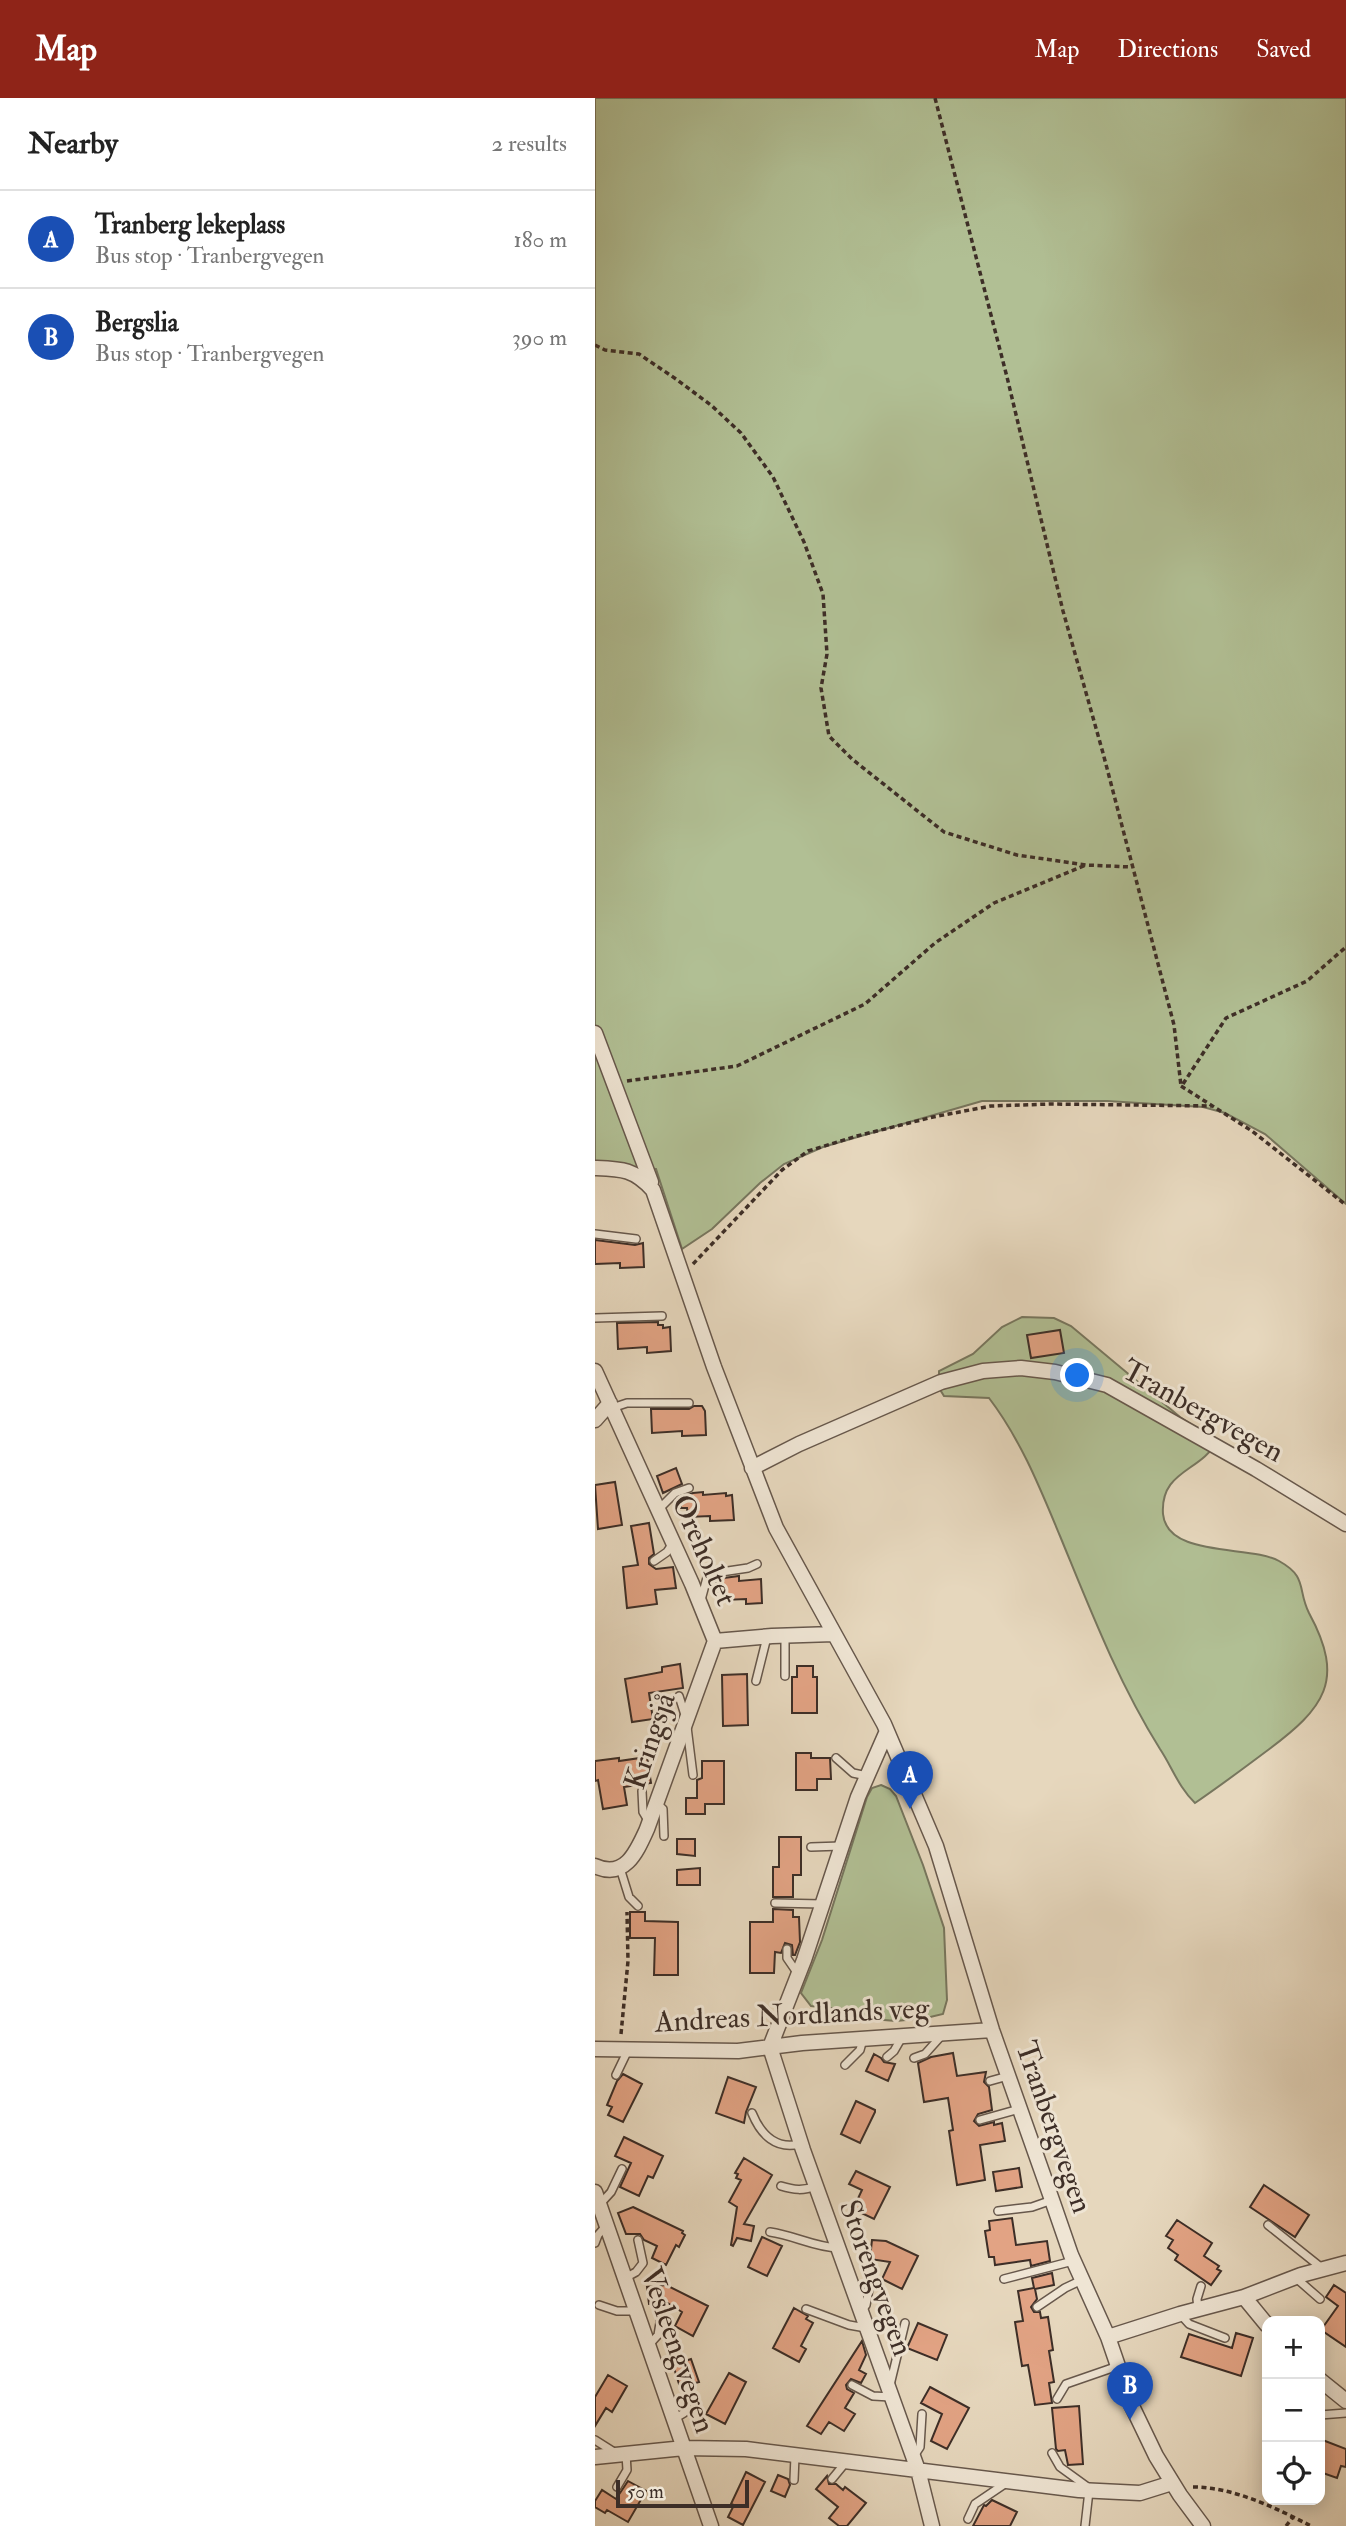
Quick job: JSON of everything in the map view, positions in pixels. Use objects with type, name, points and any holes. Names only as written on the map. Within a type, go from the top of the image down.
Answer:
[{"type":"street","name":"Tranbergvegen","points":[[595,1033],[776,1528],[887,1731],[936,1846],[992,2030],[1074,2261],[1108,2337],[1131,2404],[1156,2456],[1203,2526]]},
{"type":"street","name":"Tranbergvegen","points":[[595,1168],[618,1169],[639,1175],[653,1190]]},
{"type":"street","name":"Tranbergvegen","points":[[752,1468],[799,1444],[941,1382],[983,1371],[1021,1368],[1055,1372],[1107,1385],[1256,1469],[1346,1524]]},
{"type":"street","name":"Oreholtet","points":[[597,1379],[673,1542],[715,1642],[767,1636],[834,1634]]},
{"type":"street","points":[[595,1420],[611,1406]]},
{"type":"street","name":"Kringsjå","points":[[620,1868],[634,1857],[649,1822],[715,1642]]},
{"type":"street","points":[[770,2047],[823,1904],[841,1846],[887,1731]]},
{"type":"street","points":[[595,1866],[601,1869],[620,1868]]},
{"type":"street","name":"Andreas Nordlands veg","points":[[595,2049],[738,2051],[992,2030]]},
{"type":"street","name":"Storengvegen","points":[[770,2047],[801,2144],[916,2464],[932,2526]]},
{"type":"street","name":"Vesleengvegen","points":[[597,2198],[711,2526]]},
{"type":"street","points":[[1108,2337],[1244,2297],[1296,2277],[1346,2263]]},
{"type":"street","points":[[1244,2297],[1262,2319]]},
{"type":"street","points":[[1325,2384],[1346,2401]]},
{"type":"street","points":[[595,2458],[684,2448],[746,2449],[846,2461],[916,2464],[1010,2481],[1091,2491],[1140,2493],[1175,2487]]},
{"type":"lane","points":[[595,1234],[636,1239]]},
{"type":"lane","points":[[595,1318],[662,1316]]},
{"type":"lane","points":[[611,1406],[627,1403],[689,1403]]},
{"type":"lane","points":[[658,1509],[675,1493],[689,1488]]},
{"type":"lane","points":[[654,1561],[667,1552],[673,1542]]},
{"type":"lane","points":[[700,1604],[708,1574],[748,1568],[757,1564]]},
{"type":"lane","points":[[785,1635],[785,1676]]},
{"type":"lane","points":[[756,1681],[767,1636]]},
{"type":"lane","points":[[679,1696],[686,1717],[693,1775]]},
{"type":"lane","points":[[837,1758],[853,1773],[867,1776]]},
{"type":"lane","points":[[642,1791],[643,1812],[649,1822]]},
{"type":"lane","points":[[656,1803],[663,1809],[664,1836]]},
{"type":"lane","points":[[810,1847],[841,1846]]},
{"type":"lane","points":[[620,1868],[629,1897],[638,1906]]},
{"type":"lane","points":[[775,1903],[823,1904]]},
{"type":"lane","points":[[787,1949],[787,1958],[798,1974]]},
{"type":"lane","points":[[914,2058],[925,2054],[943,2033]]},
{"type":"lane","points":[[887,2057],[894,2051],[902,2036]]},
{"type":"lane","points":[[845,2065],[860,2050],[863,2039]]},
{"type":"lane","points":[[616,2075],[625,2050]]},
{"type":"lane","points":[[990,2081],[1008,2075]]},
{"type":"lane","points":[[980,2120],[1020,2108]]},
{"type":"lane","points":[[752,2113],[763,2133],[776,2144],[801,2144]]},
{"type":"lane","points":[[597,2198],[611,2192],[622,2169]]},
{"type":"lane","points":[[781,2186],[806,2190],[816,2186]]},
{"type":"lane","points":[[998,2211],[1032,2207],[1052,2200]]},
{"type":"lane","points":[[595,2243],[607,2225]]},
{"type":"lane","points":[[1268,2225],[1323,2269]]},
{"type":"lane","points":[[769,2232],[785,2234],[821,2248],[838,2248]]},
{"type":"lane","points":[[625,2278],[636,2272],[643,2263],[638,2240]]},
{"type":"lane","points":[[1004,2278],[1074,2261]]},
{"type":"lane","points":[[860,2312],[866,2305],[873,2268]]},
{"type":"lane","points":[[1296,2277],[1321,2300]]},
{"type":"lane","points":[[1037,2307],[1082,2280]]},
{"type":"lane","points":[[1198,2309],[1197,2299],[1202,2287]]},
{"type":"lane","points":[[599,2305],[617,2311],[636,2311]]},
{"type":"lane","points":[[806,2309],[849,2325],[866,2328]]},
{"type":"lane","points":[[648,2346],[658,2335],[662,2311]]},
{"type":"lane","points":[[1180,2314],[1189,2324],[1225,2338]]},
{"type":"lane","points":[[852,2385],[873,2396],[889,2393],[905,2323]]},
{"type":"lane","points":[[1057,2399],[1066,2384],[1118,2366]]},
{"type":"lane","points":[[674,2419],[684,2413],[691,2393]]},
{"type":"lane","points":[[1325,2415],[1346,2413]]},
{"type":"lane","points":[[916,2464],[921,2446],[922,2414]]},
{"type":"lane","points":[[595,2440],[622,2454],[627,2470],[617,2487]]},
{"type":"lane","points":[[1052,2453],[1060,2467],[1091,2491],[1085,2526]]},
{"type":"lane","points":[[794,2480],[795,2455]]},
{"type":"lane","points":[[832,2479],[846,2461]]},
{"type":"lane","points":[[968,2519],[975,2504],[1010,2481]]},
{"type":"path","points":[[935,98],[1004,364],[1063,611],[1174,1024],[1181,1086]]},
{"type":"path","points":[[595,345],[605,350],[639,354],[676,379],[712,406],[741,433],[773,477],[804,542],[823,594],[827,654],[821,688],[829,736],[852,759],[944,832],[1017,855],[1086,865],[1132,867]]},
{"type":"path","points":[[614,1082],[737,1066],[865,1004],[935,943],[994,902],[1086,865]]},
{"type":"path","points":[[1181,1086],[1226,1018],[1307,981],[1346,947]]},
{"type":"path","points":[[1181,1086],[1252,1131],[1346,1205]]},
{"type":"path","points":[[682,1275],[782,1170],[808,1151],[933,1117],[991,1106],[1213,1106]]},
{"type":"path","points":[[625,2050],[629,1897]]},
{"type":"path","points":[[1175,2487],[1214,2488],[1252,2500],[1311,2526]]},
{"type":"path","points":[[1286,2526],[1293,2517]]},
{"type":"green space","points":[[595,98],[1346,98],[1346,1204],[1265,1134],[1225,1113],[1203,1107],[1107,1101],[982,1101],[823,1147],[784,1164],[712,1229],[682,1249],[656,1169],[595,1167]]},
{"type":"green space","points":[[1022,1317],[1054,1318],[1071,1326],[1180,1417],[1217,1441],[1210,1451],[1168,1488],[1163,1514],[1168,1528],[1179,1538],[1194,1544],[1266,1556],[1288,1567],[1298,1578],[1305,1605],[1320,1637],[1326,1657],[1327,1675],[1315,1706],[1287,1735],[1195,1803],[1180,1784],[1145,1724],[1118,1671],[1037,1482],[1011,1431],[989,1398],[944,1396],[939,1388],[939,1371],[973,1354],[1002,1327]]},
{"type":"green space","points":[[881,1785],[896,1796],[944,1928],[947,2000],[943,2014],[926,2018],[896,2021],[872,2019],[842,2009],[811,2006],[801,1993],[822,1940],[867,1797],[872,1788]]},
{"type":"building","points":[[595,1240],[635,1245],[643,1243],[644,1267],[620,1268],[620,1263],[595,1264]]},
{"type":"building","points":[[658,1322],[663,1328],[670,1327],[671,1351],[647,1353],[647,1347],[618,1349],[617,1323]]},
{"type":"building","points":[[1060,1330],[1064,1353],[1031,1358],[1027,1335]]},
{"type":"building","points":[[702,1406],[705,1411],[706,1435],[682,1436],[682,1431],[652,1433],[651,1409],[689,1409]]},
{"type":"building","points":[[676,1468],[682,1484],[663,1493],[657,1476]]},
{"type":"building","points":[[615,1482],[622,1525],[598,1529],[595,1485]]},
{"type":"building","points":[[703,1492],[703,1495],[732,1495],[734,1520],[710,1521],[710,1516],[688,1517],[687,1508],[681,1508],[680,1498]]},
{"type":"building","points":[[649,1523],[654,1554],[649,1558],[649,1564],[656,1569],[673,1567],[676,1588],[655,1590],[657,1604],[627,1608],[623,1567],[638,1565],[631,1526]]},
{"type":"building","points":[[739,1576],[739,1581],[761,1579],[762,1603],[746,1604],[746,1599],[724,1600],[723,1591],[717,1592],[716,1579]]},
{"type":"building","points":[[680,1664],[683,1688],[649,1693],[653,1719],[632,1722],[625,1679],[662,1672],[662,1667]]},
{"type":"building","points":[[797,1666],[813,1666],[813,1677],[817,1677],[817,1713],[792,1713],[792,1677],[797,1677]]},
{"type":"building","points":[[747,1674],[748,1725],[723,1726],[722,1675]]},
{"type":"building","points":[[796,1753],[811,1753],[811,1758],[830,1758],[831,1779],[817,1779],[817,1790],[796,1790]]},
{"type":"building","points":[[647,1757],[651,1783],[624,1787],[627,1805],[603,1809],[598,1780],[595,1781],[595,1761]]},
{"type":"building","points":[[702,1761],[724,1761],[724,1804],[705,1804],[705,1814],[686,1814],[686,1798],[697,1798],[697,1780],[702,1778]]},
{"type":"building","points":[[779,1837],[801,1837],[801,1875],[793,1875],[793,1897],[773,1897],[773,1867],[779,1867]]},
{"type":"building","points":[[677,1839],[695,1839],[695,1856],[677,1854]]},
{"type":"building","points":[[700,1868],[700,1885],[677,1885],[677,1870]]},
{"type":"building","points":[[773,1909],[793,1910],[793,1917],[799,1917],[800,1942],[795,1955],[792,1945],[785,1943],[781,1953],[775,1952],[774,1973],[750,1973],[750,1922],[773,1922]]},
{"type":"building","points":[[630,1912],[645,1912],[645,1921],[678,1922],[678,1975],[654,1975],[655,1938],[630,1938]]},
{"type":"building","points":[[953,2053],[957,2076],[986,2072],[984,2082],[989,2087],[992,2110],[978,2114],[974,2121],[979,2126],[1002,2123],[1005,2141],[980,2145],[985,2180],[957,2185],[949,2131],[953,2130],[948,2098],[924,2102],[918,2063],[931,2057]]},
{"type":"building","points":[[874,2054],[884,2062],[895,2064],[888,2081],[866,2071]]},
{"type":"building","points":[[623,2074],[642,2084],[623,2122],[608,2115],[612,2107],[607,2105],[617,2081]]},
{"type":"building","points":[[728,2077],[756,2087],[744,2123],[716,2113]]},
{"type":"building","points":[[856,2101],[875,2110],[860,2143],[841,2134]]},
{"type":"building","points":[[624,2137],[663,2156],[653,2178],[648,2176],[639,2196],[620,2187],[631,2163],[615,2156]]},
{"type":"building","points":[[744,2158],[772,2175],[744,2224],[754,2226],[751,2241],[737,2238],[733,2246],[737,2207],[729,2202],[741,2180],[736,2178],[738,2174],[735,2173]]},
{"type":"building","points":[[1019,2168],[1022,2187],[996,2191],[993,2172]]},
{"type":"building","points":[[856,2171],[890,2187],[874,2219],[853,2209],[862,2190],[849,2184]]},
{"type":"building","points":[[1264,2185],[1309,2215],[1295,2237],[1250,2207]]},
{"type":"building","points":[[633,2207],[683,2231],[685,2235],[679,2247],[676,2245],[666,2265],[652,2258],[657,2246],[644,2240],[640,2234],[626,2234],[618,2213]]},
{"type":"building","points":[[1012,2218],[1016,2245],[1047,2241],[1050,2261],[1031,2266],[1030,2260],[995,2265],[994,2257],[989,2257],[985,2231],[990,2230],[989,2221]]},
{"type":"building","points":[[1177,2220],[1212,2243],[1204,2256],[1219,2266],[1217,2269],[1221,2271],[1211,2285],[1175,2260],[1178,2255],[1168,2248],[1173,2240],[1166,2236]]},
{"type":"building","points":[[762,2237],[782,2246],[767,2276],[748,2267]]},
{"type":"building","points":[[872,2240],[886,2241],[918,2256],[902,2289],[882,2279],[890,2262],[870,2259]]},
{"type":"building","points":[[1052,2273],[1054,2285],[1035,2289],[1037,2299],[1031,2307],[1034,2312],[1040,2312],[1041,2318],[1048,2317],[1053,2350],[1049,2351],[1054,2382],[1049,2383],[1052,2403],[1035,2405],[1028,2365],[1022,2366],[1015,2322],[1023,2321],[1018,2291],[1034,2288],[1032,2278]]},
{"type":"building","points":[[666,2285],[708,2306],[693,2336],[675,2326],[682,2312],[666,2302],[649,2304],[647,2287]]},
{"type":"building","points":[[1334,2285],[1346,2293],[1346,2347],[1325,2333],[1325,2324],[1338,2306],[1326,2297]]},
{"type":"building","points":[[794,2308],[808,2316],[806,2319],[813,2323],[801,2346],[806,2349],[799,2362],[773,2348]]},
{"type":"building","points":[[918,2323],[947,2335],[937,2360],[907,2348]]},
{"type":"building","points":[[1236,2333],[1253,2338],[1241,2376],[1181,2357],[1189,2334],[1232,2348]]},
{"type":"building","points":[[862,2341],[866,2355],[859,2370],[866,2374],[861,2383],[851,2379],[846,2385],[847,2389],[854,2393],[845,2408],[855,2414],[844,2431],[829,2422],[821,2434],[807,2426]]},
{"type":"building","points":[[691,2359],[699,2382],[680,2387],[673,2365]]},
{"type":"building","points":[[729,2373],[746,2382],[725,2424],[706,2414]]},
{"type":"building","points":[[608,2375],[627,2386],[612,2412],[606,2408],[595,2426],[595,2397]]},
{"type":"building","points":[[930,2387],[969,2408],[947,2449],[931,2441],[942,2414],[921,2403]]},
{"type":"building","points":[[1079,2406],[1083,2464],[1068,2465],[1065,2450],[1056,2449],[1052,2408]]},
{"type":"building","points":[[1325,2441],[1346,2449],[1346,2467],[1341,2466],[1337,2478],[1325,2474]]},
{"type":"building","points":[[746,2472],[765,2482],[743,2525],[728,2517]]},
{"type":"building","points":[[778,2475],[788,2479],[790,2485],[785,2497],[771,2491]]},
{"type":"building","points":[[827,2476],[829,2484],[836,2484],[843,2490],[845,2487],[866,2503],[847,2526],[839,2526],[829,2518],[838,2507],[816,2489]]},
{"type":"building","points":[[628,2481],[646,2491],[628,2522],[607,2510],[605,2513],[595,2507],[595,2501],[602,2490],[616,2499]]},
{"type":"building","points":[[992,2500],[1017,2512],[1010,2526],[973,2526],[984,2505]]},
{"type":"place","name":"Tranberg lekeplass","points":[[910,1809]]},
{"type":"place","name":"Bergslia","points":[[1130,2420]]}]
